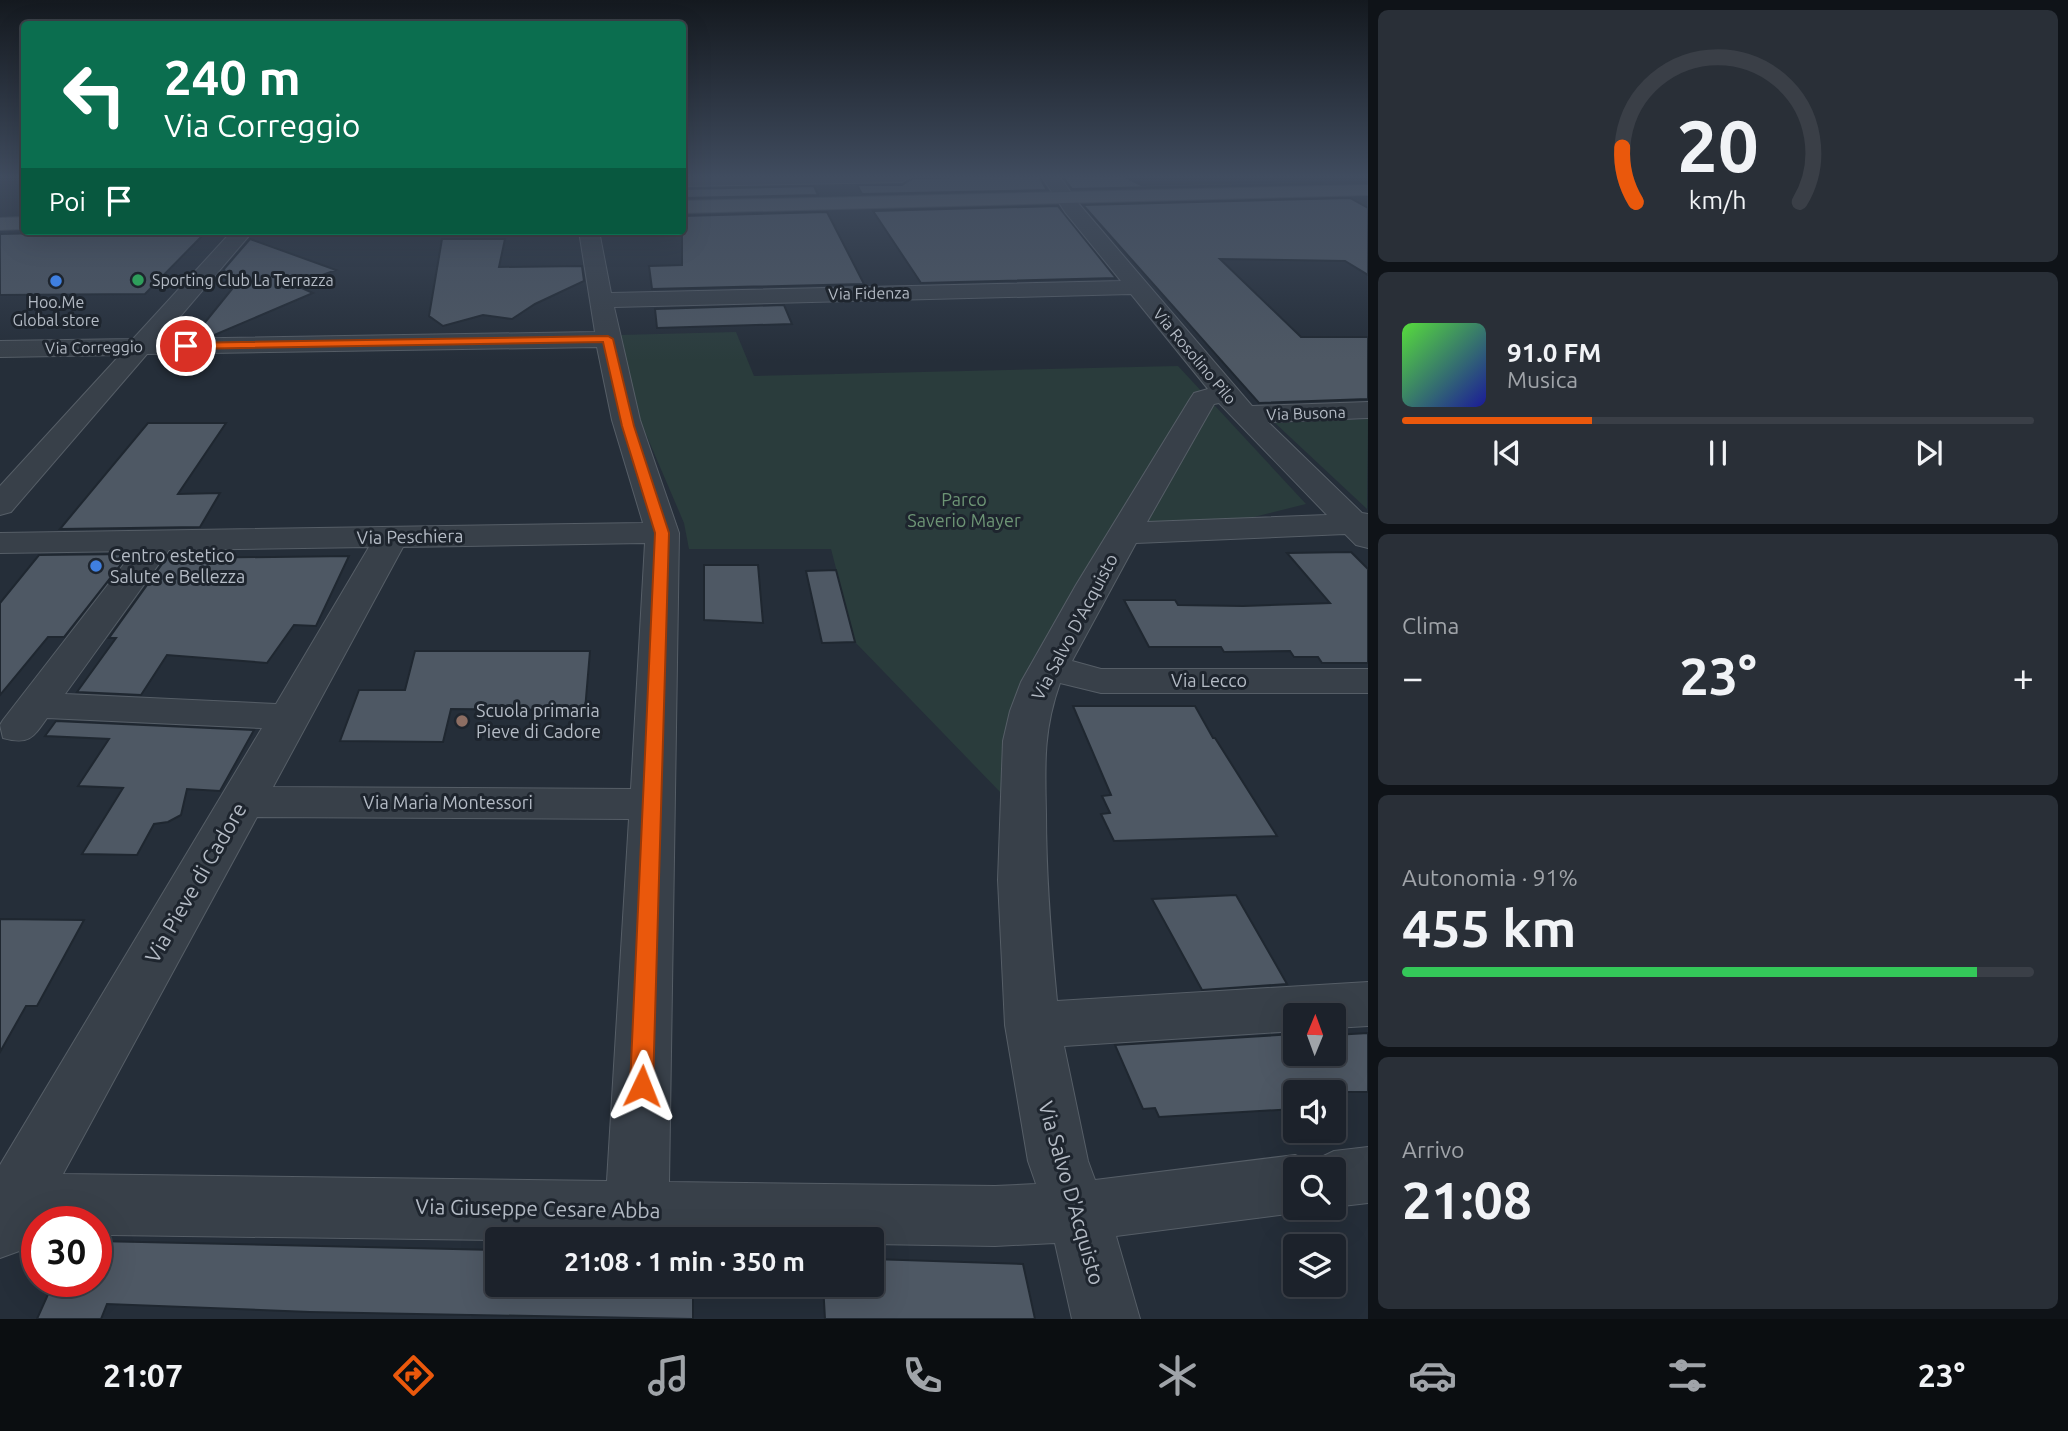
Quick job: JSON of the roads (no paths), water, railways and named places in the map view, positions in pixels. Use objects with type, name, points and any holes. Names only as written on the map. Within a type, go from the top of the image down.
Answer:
[{"type":"street","points":[[0,505],[236,239]]},
{"type":"street","points":[[590,239],[608,339],[628,426],[662,533],[637,1210]]},
{"type":"street","name":"Via Rosolino Pilo","points":[[1099,239],[1234,403],[1363,528]]},
{"type":"street","name":"Via Fidenza","points":[[601,300],[1138,287]]},
{"type":"street","name":"Via Correggio","points":[[0,349],[608,339]]},
{"type":"street","name":"Via Salvo D'Acquisto","points":[[1106,1319],[1076,1212],[1063,1177],[1048,1117],[1032,1025],[1022,880],[1022,766],[1030,711],[1041,682],[1052,667],[1094,585],[1127,533],[1169,455],[1195,418],[1204,399],[1234,403]]},
{"type":"street","name":"Via Busona","points":[[1234,403],[1368,410]]},
{"type":"street","name":"Via Rosolino Pilo","points":[[1127,533],[1363,528]]},
{"type":"street","name":"Via Peschiera","points":[[0,543],[662,533]]},
{"type":"street","name":"Via Pieve di Cadore","points":[[6,1206],[243,802],[392,537]]},
{"type":"street","points":[[159,541],[27,717],[290,717]]},
{"type":"street","name":"Via Lecco","points":[[1052,667],[1087,680],[1108,681],[1368,681]]},
{"type":"street","name":"Via Maria Montessori","points":[[243,802],[653,804]]},
{"type":"street","points":[[1032,1025],[1368,1004]]},
{"type":"street","points":[[1346,1178],[1368,1175]]},
{"type":"street","name":"Via Giuseppe Cesare Abba","points":[[6,1206],[45,1203],[995,1216],[1076,1212],[1283,1186]]},
{"type":"place","name":"Sporting Club La Terrazza","points":[[138,280]]},
{"type":"place","name":"Hoo.Me Global store","points":[[56,281]]},
{"type":"place","name":"Centro estetico Salute e Bellezza","points":[[96,566]]},
{"type":"place","name":"Scuola primaria Pieve di Cadore","points":[[462,721]]},
{"type":"park label","name":"Parco Saverio Mayer","points":[[964,510]]}]
